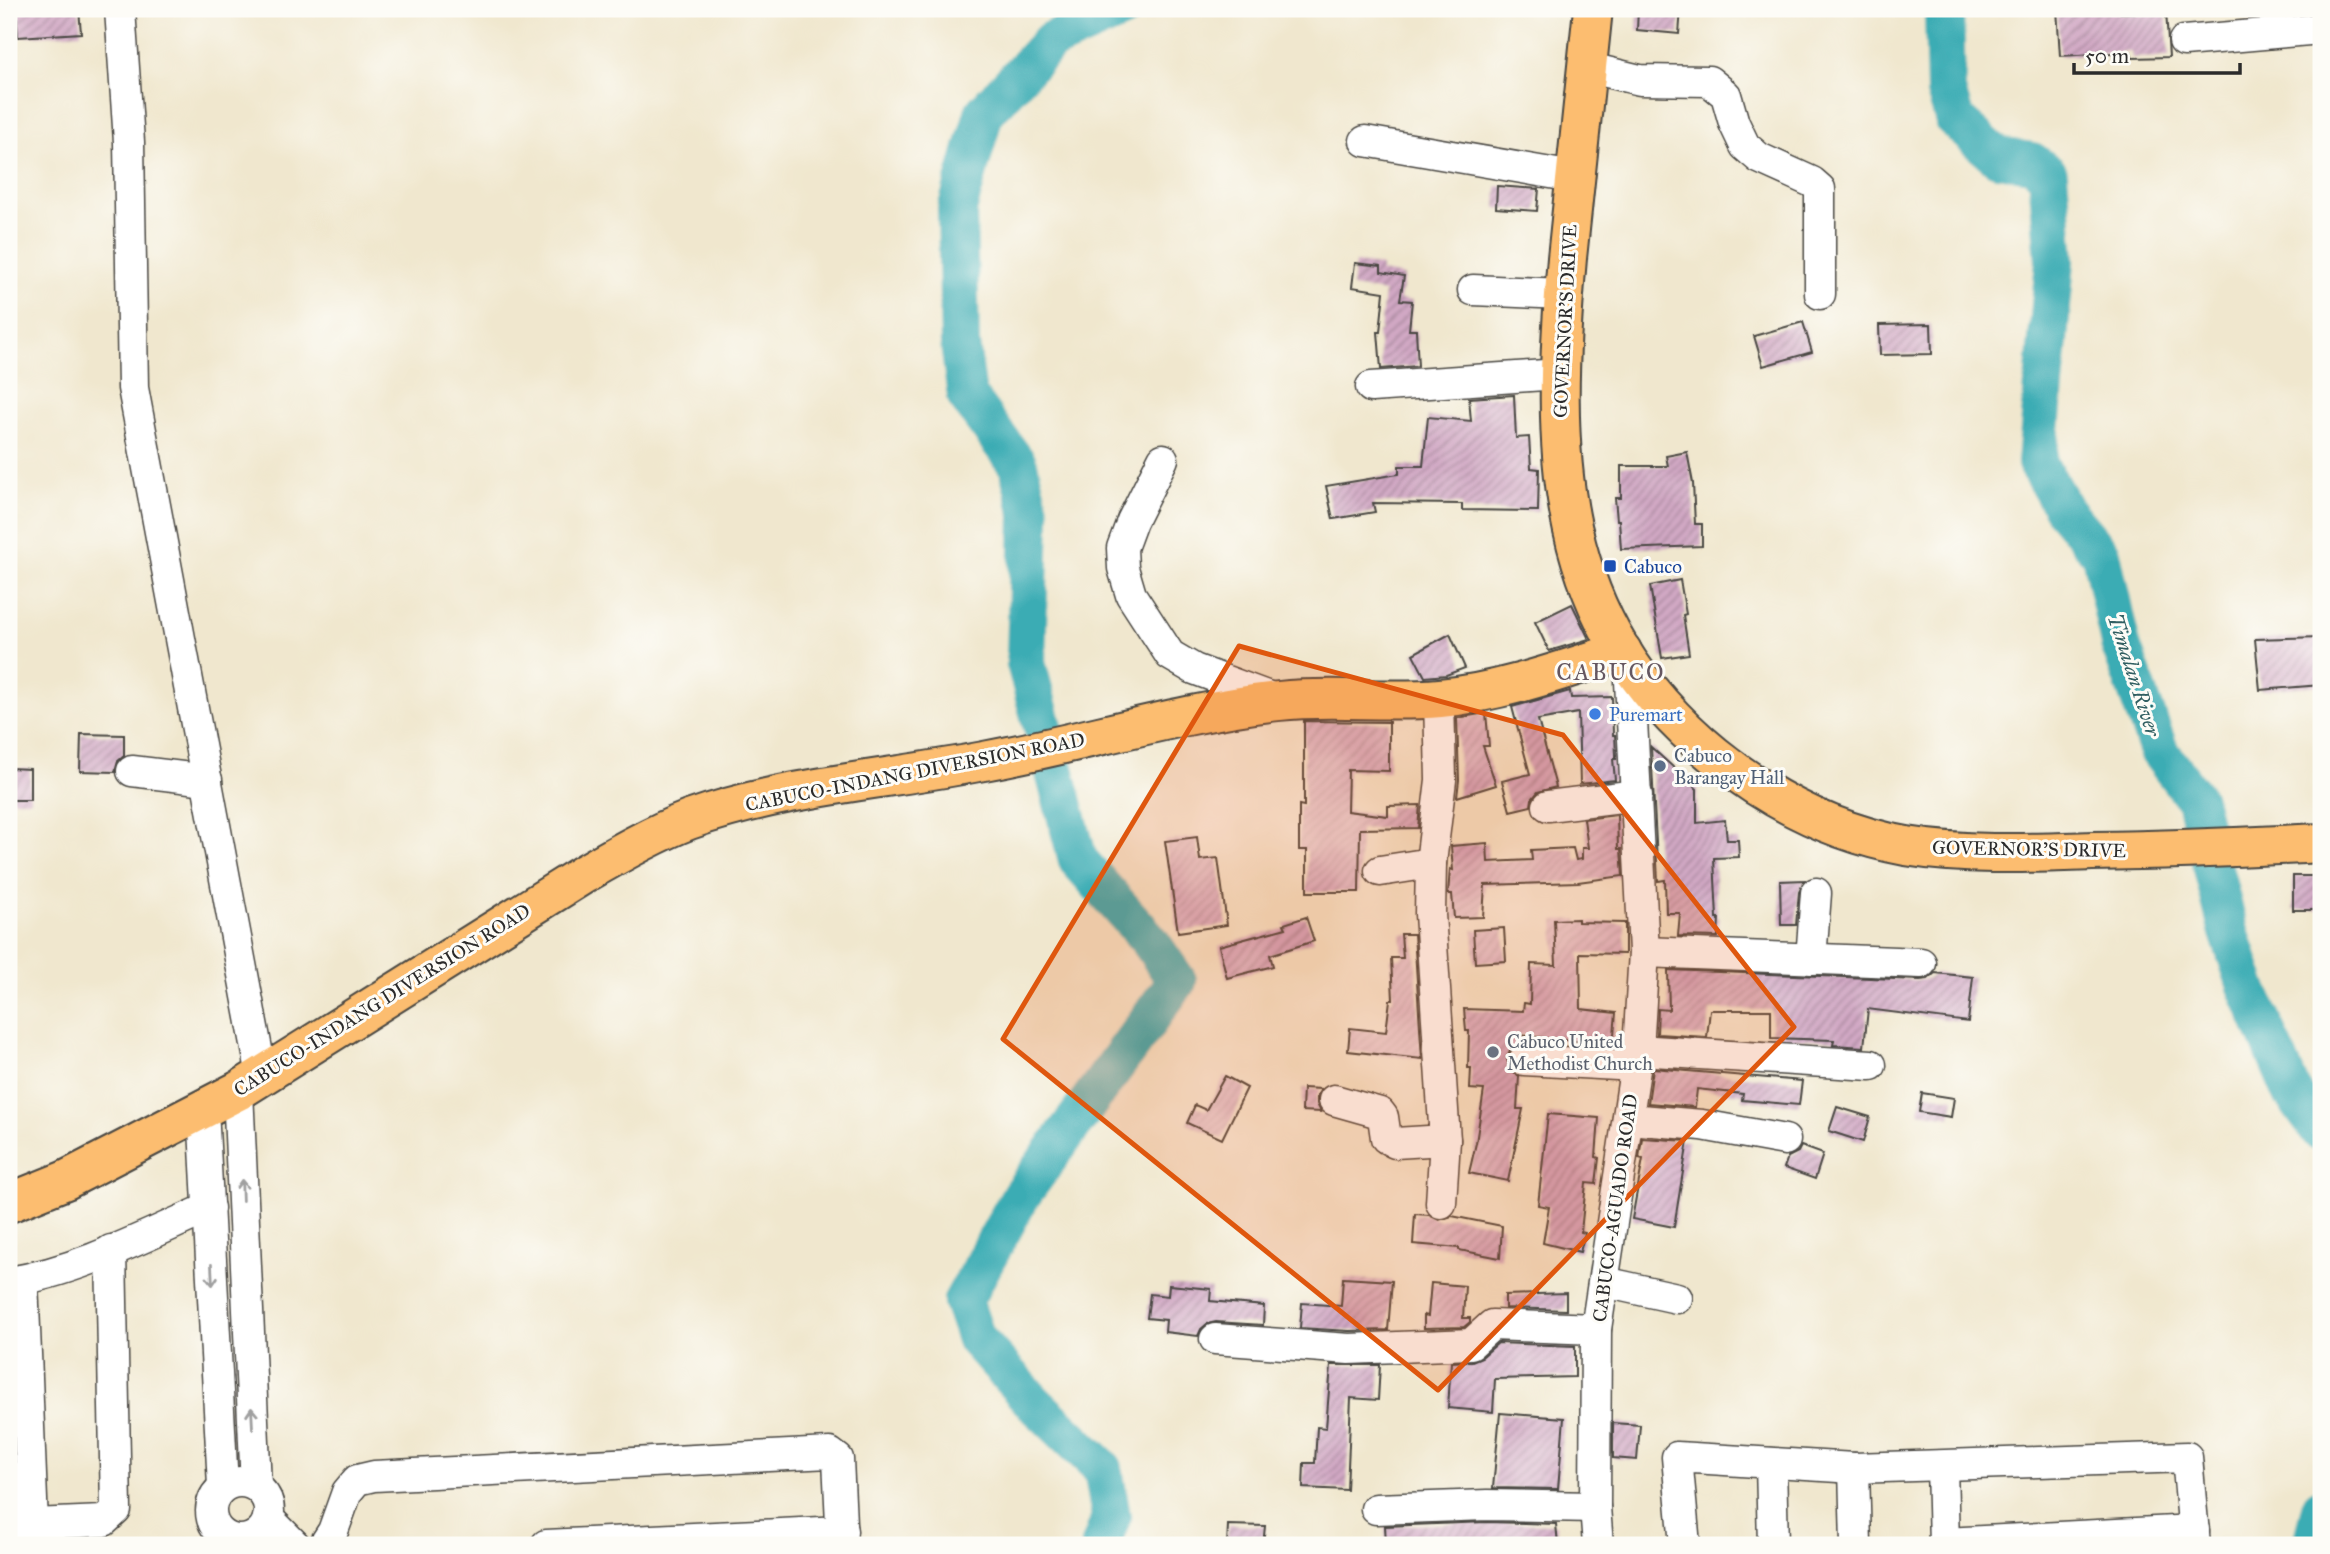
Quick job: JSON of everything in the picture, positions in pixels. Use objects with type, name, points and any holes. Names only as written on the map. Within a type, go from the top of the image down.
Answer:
[{"type":"main road","name":"GOVERNOR'S DRIVE","points":[[1593,9],[1564,294],[1559,374],[1561,460],[1570,524],[1588,582],[1625,656],[1661,703],[1721,761],[1782,802],[1849,832],[1906,846],[1971,852],[2030,853],[2306,844]]},
{"type":"main road","name":"CABUCO-INDANG DIVERSION ROAD","points":[[9,1203],[66,1180],[250,1084],[584,874],[665,831],[716,811],[798,791],[984,761],[1195,714],[1280,701],[1439,698],[1506,686],[1625,656]]},
{"type":"street","points":[[120,9],[129,142],[133,388],[206,780],[250,1084],[256,1486]]},
{"type":"street","points":[[2184,41],[2321,29]]},
{"type":"street","points":[[1586,67],[1640,80],[1709,81],[1726,95],[1734,123],[1745,146],[1759,158],[1812,182],[1820,189],[1820,295]]},
{"type":"street","points":[[1365,141],[1574,177]]},
{"type":"street","points":[[1473,290],[1564,294]]},
{"type":"street","points":[[1370,387],[1559,374]]},
{"type":"street","points":[[1163,459],[1132,521],[1122,548],[1123,568],[1131,595],[1170,655],[1194,669],[1280,701]]},
{"type":"street","name":"CABUCO-AGUADO ROAD","points":[[1598,1545],[1595,1507],[1596,1329],[1637,1058],[1644,953],[1637,795],[1625,656]]},
{"type":"street","points":[[1439,698],[1441,780],[1431,863],[1430,914],[1445,1140],[1441,1203]]},
{"type":"street","points":[[132,771],[206,780]]},
{"type":"street","points":[[1548,806],[1637,795]]},
{"type":"street","points":[[1380,872],[1431,863]]},
{"type":"street","points":[[1811,959],[1816,893]]},
{"type":"street","points":[[1644,953],[1921,963]]},
{"type":"street","points":[[1524,1060],[1637,1058],[1871,1065]]},
{"type":"street","points":[[1334,1100],[1380,1113],[1386,1138],[1395,1143],[1445,1140]]},
{"type":"street","points":[[203,1109],[223,1486]]},
{"type":"street","points":[[1628,1119],[1702,1125],[1785,1140]]},
{"type":"street","points":[[111,1250],[116,1510],[104,1521],[21,1524],[16,1281],[111,1250],[209,1208]]},
{"type":"street","points":[[1604,1282],[1678,1298]]},
{"type":"street","points":[[1214,1339],[1349,1349],[1471,1344],[1492,1325],[1596,1329]]},
{"type":"street","points":[[324,1545],[333,1531],[347,1492],[357,1480],[374,1476],[830,1453],[838,1459],[842,1538],[546,1545]]},
{"type":"street","points":[[1685,1545],[1677,1457],[1854,1468],[2187,1457],[2194,1538],[1944,1544],[1942,1466]]},
{"type":"street","points":[[1772,1463],[1773,1545]]},
{"type":"street","points":[[1854,1468],[1856,1545]]},
{"type":"street","points":[[243,1538],[267,1500],[256,1486],[239,1481],[223,1486],[216,1492],[210,1510],[216,1528],[243,1538],[295,1545]]},
{"type":"street","points":[[1376,1509],[1487,1505],[1595,1507]]},
{"type":"highlighted area","points":[[1239,646],[1563,735],[1794,1027],[1438,1390],[1003,1039]]},
{"type":"building","points":[[16,9],[79,9],[81,33],[18,37]]},
{"type":"building","points":[[1638,9],[1681,9],[1679,34],[1637,30]]},
{"type":"building","points":[[2057,9],[2121,9],[2121,13],[2166,11],[2169,57],[2132,58],[2131,52],[2060,56]]},
{"type":"building","points":[[1497,186],[1539,189],[1537,211],[1496,208]]},
{"type":"building","points":[[1355,263],[1381,266],[1381,272],[1404,276],[1400,300],[1412,301],[1409,330],[1416,330],[1418,366],[1381,369],[1378,332],[1384,292],[1352,287]]},
{"type":"building","points":[[1803,322],[1812,352],[1763,366],[1754,336]]},
{"type":"building","points":[[1931,324],[1932,354],[1880,355],[1879,325]]},
{"type":"building","points":[[1514,395],[1516,438],[1529,437],[1531,468],[1539,469],[1538,511],[1462,510],[1462,504],[1373,503],[1375,512],[1333,519],[1326,486],[1399,474],[1399,466],[1423,466],[1428,417],[1471,421],[1469,398]]},
{"type":"building","points":[[1687,452],[1693,483],[1695,524],[1702,524],[1702,546],[1621,549],[1615,498],[1621,498],[1621,466],[1668,466],[1666,456]]},
{"type":"building","points":[[1680,580],[1689,654],[1662,658],[1650,586]]},
{"type":"building","points":[[1572,604],[1589,639],[1549,651],[1535,622]]},
{"type":"building","points":[[1450,634],[1465,668],[1446,675],[1425,677],[1413,654]]},
{"type":"building","points":[[2321,637],[2321,685],[2260,690],[2255,639]]},
{"type":"building","points":[[1570,691],[1571,698],[1612,697],[1615,780],[1580,784],[1578,713],[1538,720],[1556,787],[1538,792],[1532,799],[1531,806],[1510,811],[1502,781],[1530,774],[1512,707]]},
{"type":"building","points":[[1486,713],[1489,746],[1483,746],[1496,785],[1457,797],[1457,718]]},
{"type":"building","points":[[1304,721],[1389,722],[1389,771],[1348,770],[1347,811],[1388,816],[1388,806],[1420,805],[1418,828],[1360,829],[1359,892],[1307,892],[1307,850],[1299,850],[1299,805],[1304,806]]},
{"type":"building","points":[[81,734],[124,735],[124,756],[118,761],[115,772],[80,771]]},
{"type":"building","points":[[1651,747],[1697,789],[1697,823],[1725,820],[1727,840],[1738,840],[1739,857],[1714,858],[1718,937],[1678,936],[1680,913],[1666,913],[1665,880],[1658,881]]},
{"type":"building","points":[[9,768],[30,769],[30,800],[9,800]]},
{"type":"building","points":[[1617,815],[1618,849],[1621,849],[1623,876],[1578,882],[1485,885],[1483,917],[1454,918],[1452,894],[1448,894],[1450,869],[1453,870],[1451,846],[1487,843],[1488,862],[1532,860],[1531,850],[1573,848],[1576,860],[1582,859],[1582,848],[1588,848],[1584,819]]},
{"type":"building","points":[[1197,837],[1200,860],[1218,858],[1227,925],[1178,932],[1165,841]]},
{"type":"building","points":[[2293,876],[2321,876],[2321,910],[2293,910]]},
{"type":"building","points":[[1805,880],[1799,892],[1796,925],[1781,925],[1780,881]]},
{"type":"building","points":[[1306,917],[1314,941],[1270,955],[1273,966],[1227,978],[1219,946],[1286,928],[1284,924]]},
{"type":"building","points":[[1578,919],[1578,922],[1625,923],[1625,954],[1580,953],[1581,1009],[1616,1013],[1613,1045],[1519,1035],[1519,1044],[1510,1050],[1507,1058],[1509,1068],[1519,1076],[1517,1109],[1523,1109],[1508,1181],[1469,1173],[1484,1090],[1470,1089],[1469,1031],[1466,1031],[1464,1009],[1523,1011],[1524,1003],[1530,1004],[1531,964],[1556,965],[1554,920]]},
{"type":"building","points":[[1504,928],[1506,961],[1475,963],[1473,930]]},
{"type":"building","points":[[1401,934],[1414,934],[1422,1059],[1348,1051],[1350,1028],[1386,1032],[1390,1000],[1393,1000],[1391,958],[1403,958]]},
{"type":"building","points":[[1668,970],[1920,980],[1928,979],[1935,973],[1973,977],[1968,1022],[1868,1009],[1864,1047],[1833,1045],[1834,1040],[1771,1038],[1771,1010],[1710,1010],[1707,1037],[1657,1034],[1658,1009],[1669,1010]]},
{"type":"building","points":[[1653,1068],[1802,1081],[1799,1105],[1742,1100],[1743,1094],[1697,1089],[1695,1107],[1648,1103]]},
{"type":"building","points":[[1225,1076],[1247,1088],[1222,1139],[1187,1123],[1195,1105],[1206,1110]]},
{"type":"building","points":[[1303,1088],[1321,1089],[1317,1104],[1321,1112],[1302,1111]]},
{"type":"building","points":[[1922,1093],[1954,1098],[1951,1117],[1919,1112]]},
{"type":"building","points":[[1837,1107],[1870,1117],[1863,1142],[1829,1131]]},
{"type":"building","points":[[1548,1114],[1599,1118],[1596,1184],[1586,1183],[1581,1232],[1585,1233],[1580,1252],[1543,1243],[1549,1207],[1538,1205]]},
{"type":"building","points":[[1642,1138],[1688,1141],[1674,1227],[1632,1219],[1643,1159],[1639,1158]]},
{"type":"building","points":[[1801,1146],[1823,1154],[1815,1179],[1784,1168],[1788,1157],[1798,1152]]},
{"type":"building","points":[[1415,1214],[1429,1215],[1439,1220],[1452,1216],[1502,1226],[1500,1258],[1459,1248],[1413,1244]]},
{"type":"building","points":[[1343,1278],[1392,1281],[1388,1330],[1300,1328],[1302,1303],[1341,1306]]},
{"type":"building","points":[[1431,1283],[1465,1286],[1463,1318],[1470,1318],[1470,1322],[1464,1327],[1424,1328],[1424,1315],[1428,1316]]},
{"type":"building","points":[[1169,1285],[1211,1289],[1210,1301],[1264,1306],[1263,1325],[1216,1322],[1207,1324],[1198,1336],[1165,1332],[1166,1320],[1147,1318],[1150,1294],[1168,1296]]},
{"type":"building","points":[[1566,1293],[1566,1310],[1505,1308],[1505,1295]]},
{"type":"building","points":[[1498,1343],[1575,1346],[1575,1377],[1495,1379],[1493,1412],[1448,1408],[1451,1362],[1472,1361],[1482,1357]]},
{"type":"building","points":[[1331,1365],[1380,1365],[1378,1400],[1351,1398],[1347,1490],[1303,1488],[1304,1463],[1315,1463],[1317,1427],[1326,1428]]},
{"type":"building","points":[[1500,1413],[1564,1418],[1558,1489],[1493,1488]]},
{"type":"building","points":[[1613,1423],[1640,1425],[1637,1460],[1613,1458]]},
{"type":"building","points":[[1487,1522],[1556,1524],[1558,1545],[1427,1545],[1426,1541],[1386,1543],[1385,1526]]},
{"type":"building","points":[[1228,1525],[1265,1526],[1263,1545],[1227,1545]]},
{"type":"waterway","points":[[1101,1545],[1111,1517],[1103,1469],[1033,1402],[976,1339],[963,1301],[1021,1195],[1177,981],[1149,940],[1078,860],[1026,663],[1030,514],[1018,465],[967,396],[960,344],[957,210],[984,113],[1051,41],[1123,9]]},
{"type":"waterway","name":"Timalan River","points":[[1944,9],[1946,91],[1955,120],[1998,157],[2032,162],[2048,174],[2055,261],[2037,463],[2064,510],[2101,554],[2120,643],[2159,751],[2196,800],[2229,932],[2247,986],[2292,1092],[2321,1132]]},
{"type":"waterway","name":"Timalan River","points":[[2312,1545],[2321,1508]]},
{"type":"place","name":"Cabuco","points":[[1610,566]]},
{"type":"place","name":"Puremart","points":[[1595,714]]},
{"type":"place","name":"Cabuco Barangay Hall","points":[[1660,766]]},
{"type":"place","name":"Cabuco United Methodist Church","points":[[1493,1052]]},
{"type":"district","name":"CABUCO","points":[[1611,672]]}]
